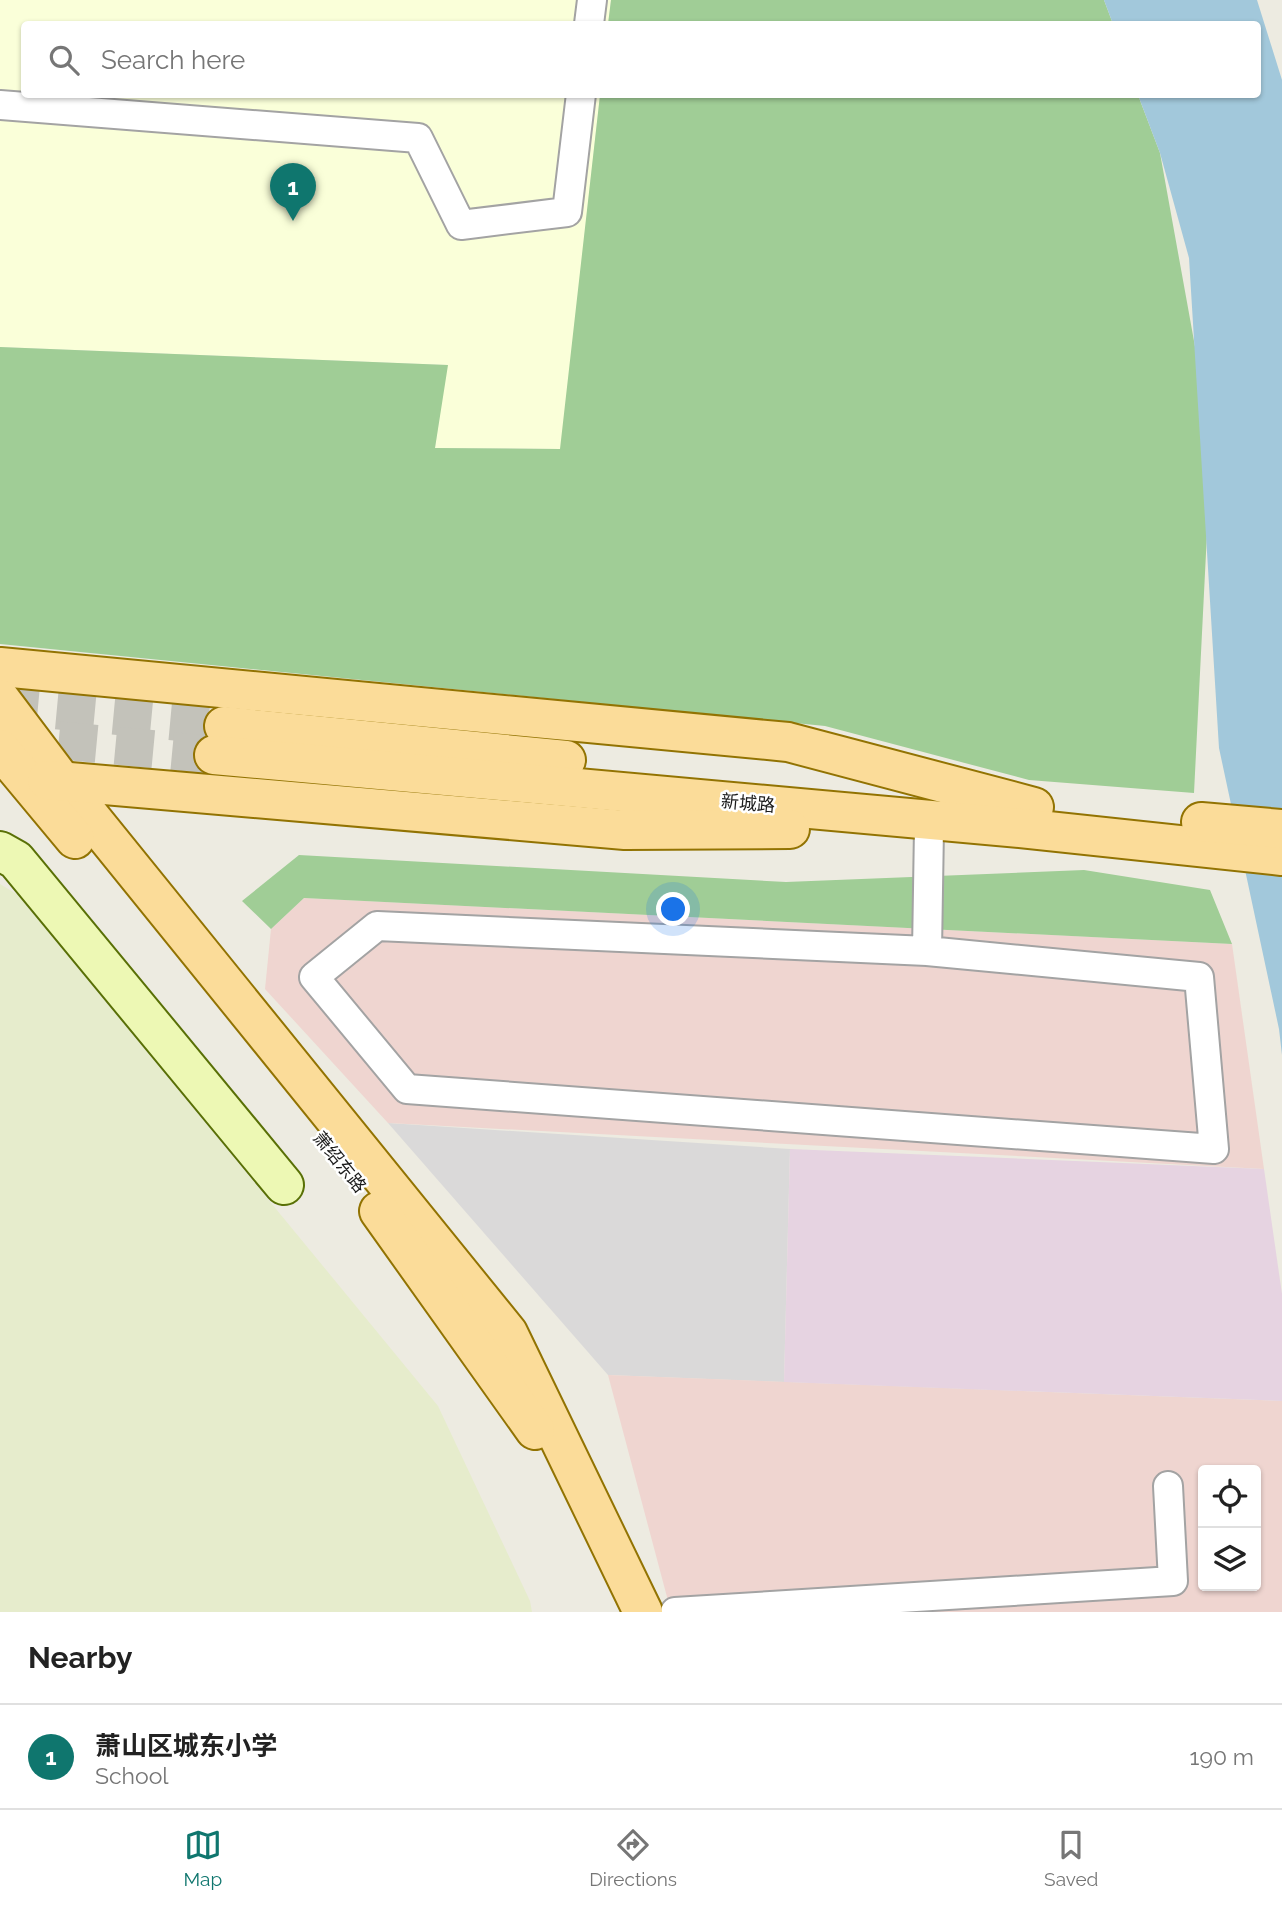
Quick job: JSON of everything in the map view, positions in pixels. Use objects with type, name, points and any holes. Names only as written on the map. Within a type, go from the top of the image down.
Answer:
[{"type":"main road","points":[[0,667],[788,742],[1027,817]]},
{"type":"main road","points":[[0,699],[63,782],[508,1333],[643,1612]]},
{"type":"main road","name":"新城路","points":[[219,741],[1215,836],[1282,856]]},
{"type":"main road","name":"萧绍东路","points":[[0,749],[13,777],[375,1205],[560,1464],[625,1612]]},
{"type":"main road","points":[[13,777],[625,830],[929,828],[1027,817]]},
{"type":"main road","name":"新城路","points":[[1215,836],[1282,829]]},
{"type":"street","points":[[589,21],[592,0]]},
{"type":"street","points":[[0,105],[418,138],[461,225],[567,212],[581,98]]},
{"type":"street","points":[[927,951],[929,828]]},
{"type":"street","points":[[0,851],[16,860],[284,1185]]},
{"type":"street","points":[[377,926],[927,951],[1199,977],[1214,1149],[407,1089],[314,977],[377,926]]},
{"type":"street","points":[[675,1612],[1172,1581],[1168,1486]]},
{"type":"shaded area","points":[[0,0],[611,0],[608,21],[21,21],[21,98],[600,98],[561,449],[435,448],[447,365],[0,347]]},
{"type":"shaded area","points":[[0,884],[18,895],[438,1406],[530,1601],[532,1612],[0,1612]]},
{"type":"shaded area","points":[[304,898],[1232,944],[1264,1169],[388,1123],[265,989],[271,929]]},
{"type":"shaded area","points":[[388,1123],[790,1149],[784,1382],[608,1375]]},
{"type":"shaded area","points":[[790,1149],[1264,1169],[1282,1294],[1282,1401],[784,1382]]},
{"type":"shaded area","points":[[608,1375],[1282,1401],[1282,1612],[671,1612]]},
{"type":"green space","points":[[611,0],[1104,0],[1112,21],[608,21]]},
{"type":"green space","points":[[600,98],[1139,98],[1160,153],[1196,352],[1207,533],[1194,793],[1029,780],[825,726],[0,644],[0,347],[448,365],[435,448],[560,449]]},
{"type":"green space","points":[[299,855],[786,882],[1084,870],[1210,890],[1232,944],[304,898],[271,929],[242,901]]},
{"type":"water","points":[[1104,0],[1257,0],[1282,80],[1282,1055],[1279,1029],[1219,748],[1189,258],[1160,153],[1139,98],[1261,98],[1261,21],[1112,21]]},
{"type":"tunnel","points":[[0,705],[224,726]]},
{"type":"tunnel","points":[[2,735],[214,755]]},
{"type":"place","name":"萧山区城东小学","points":[[293,221]]}]
